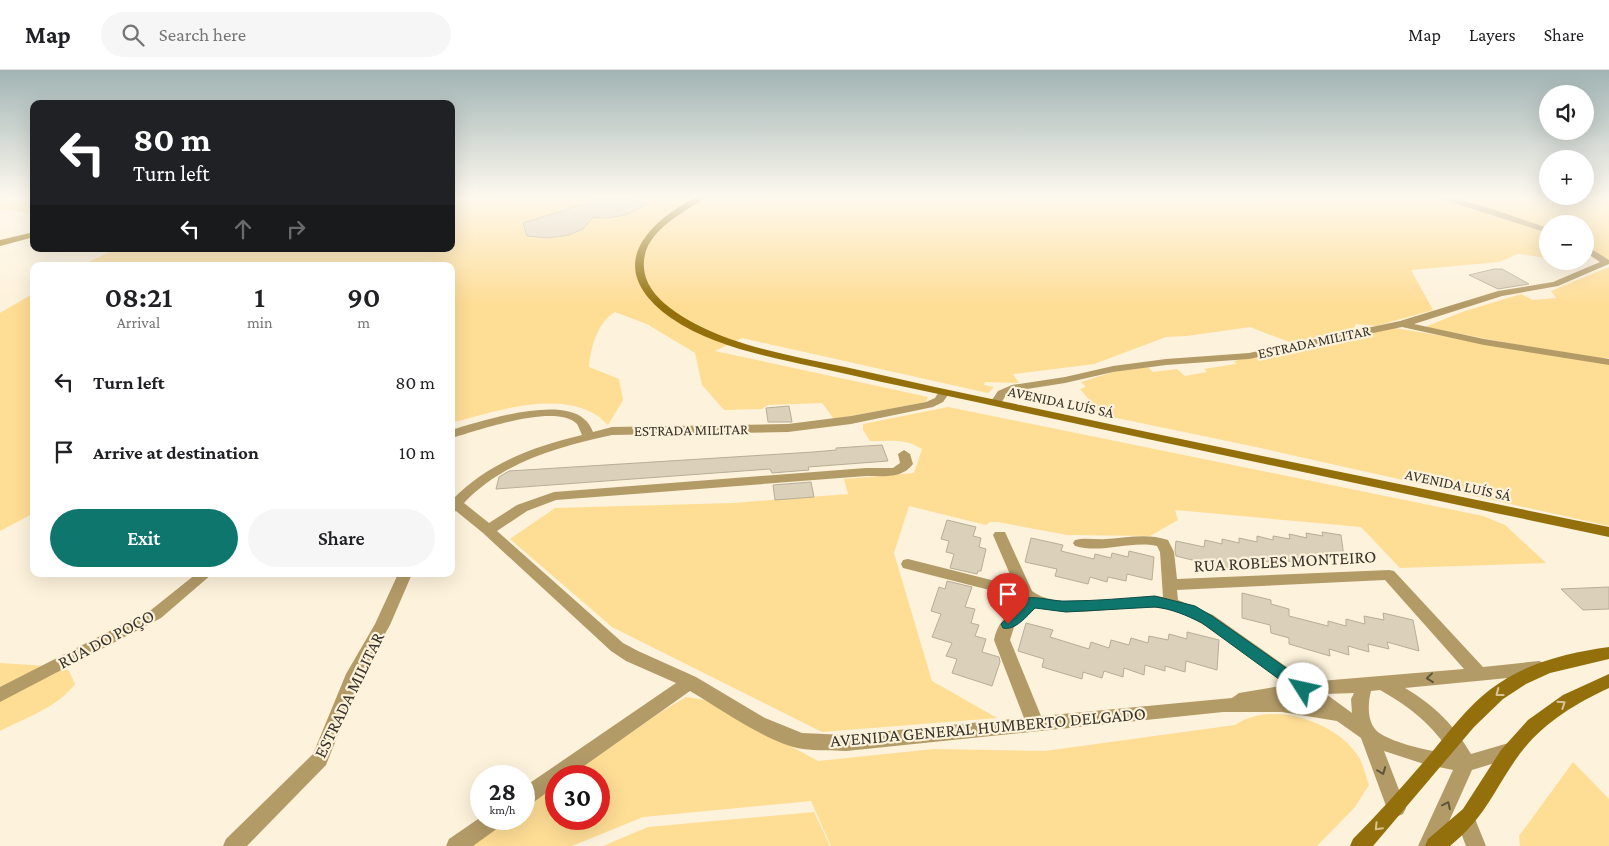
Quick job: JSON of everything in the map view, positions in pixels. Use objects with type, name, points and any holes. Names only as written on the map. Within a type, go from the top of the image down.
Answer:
[{"type":"street","name":"AVENIDA LUÍS SÁ","points":[[653,232],[642,248],[639,267],[643,280],[655,298],[666,308],[702,331],[749,348],[944,392],[1609,532]]},
{"type":"street","points":[[0,243],[30,235]]},
{"type":"street","name":"ESTRADA MILITAR","points":[[1594,254],[1607,262]]},
{"type":"street","name":"ESTRADA MILITAR","points":[[996,403],[1002,393],[1012,388],[1066,380],[1113,369],[1166,362],[1249,356],[1402,324],[1501,293],[1555,284],[1607,262]]},
{"type":"street","points":[[1402,324],[1484,342],[1609,362]]},
{"type":"street","name":"ESTRADA MILITAR","points":[[455,505],[499,467],[538,450],[612,431],[788,428],[851,420],[929,405],[939,400],[944,392]]},
{"type":"street","points":[[455,433],[523,416],[550,412],[567,414],[579,420],[589,437]]},
{"type":"street","points":[[488,530],[522,508],[554,496],[866,472],[895,472],[903,470],[907,464],[904,454]]},
{"type":"street","name":"AVENIDA GENERAL HUMBERTO DELGADO","points":[[455,507],[488,530],[617,647],[690,682],[759,723],[802,741],[846,742],[1207,707],[1282,705],[1319,708],[1339,714]]},
{"type":"street","points":[[1000,535],[1030,598]]},
{"type":"street","points":[[1080,543],[1104,544],[1147,540],[1162,543],[1167,552],[1171,604]]},
{"type":"street","points":[[908,564],[1030,598],[1042,605],[1066,607],[1155,602],[1171,604],[1190,610],[1207,619],[1368,734],[1399,749],[1437,759],[1466,763],[1512,750]]},
{"type":"street","name":"RUA ROBLES MONTEIRO","points":[[1170,585],[1389,574],[1478,673]]},
{"type":"street","name":"RUA DO POÇO","points":[[0,695],[156,614],[201,577]]},
{"type":"street","name":"ESTRADA MILITAR","points":[[233,846],[320,759],[354,674],[382,625],[404,577]]},
{"type":"street","points":[[1030,598],[1002,632],[1002,640],[1035,724]]},
{"type":"street","points":[[1360,846],[1396,808],[1480,708],[1508,686],[1544,668],[1573,658],[1609,652]]},
{"type":"street","name":"AVENIDA GENERAL HUMBERTO DELGADO","points":[[1207,707],[1267,694],[1303,689],[1544,668]]},
{"type":"street","points":[[1435,846],[1466,820],[1475,809],[1512,750],[1524,735],[1547,714],[1574,696],[1609,681]]},
{"type":"street","points":[[535,790],[690,682]]},
{"type":"street","points":[[1396,808],[1361,715],[1360,699],[1373,684],[1427,710],[1453,740],[1466,763]]},
{"type":"street","points":[[1428,846],[1466,763]]},
{"type":"street","points":[[1466,820],[1476,846]]},
{"type":"street","points":[[456,846],[479,830]]},
{"type":"shaded area","points":[[455,232],[1539,232],[1539,257],[1518,254],[1499,262],[1411,270],[1433,310],[1376,326],[1356,324],[1354,328],[1292,343],[1250,327],[1166,337],[1094,364],[1013,374],[1019,383],[985,382],[984,385],[994,387],[988,393],[742,338],[715,351],[928,397],[926,402],[834,419],[822,403],[768,405],[762,409],[724,410],[702,385],[695,353],[647,324],[615,312],[604,322],[596,336],[589,367],[619,379],[623,400],[608,425],[598,416],[580,408],[563,404],[544,404],[505,409],[455,422],[455,262],[88,262],[110,252],[455,252]]},
{"type":"shaded area","points":[[1594,232],[1609,232],[1609,260],[1594,255]]},
{"type":"shaded area","points":[[1609,267],[1609,358],[1591,359],[1425,327],[1462,312],[1521,294],[1533,300],[1556,298],[1551,291]]},
{"type":"shaded area","points":[[30,295],[30,515],[0,531],[0,313]]},
{"type":"shaded area","points":[[1395,328],[1609,364],[1609,526],[1256,447],[1088,412],[1085,405],[1091,402],[1080,389],[1086,387],[1081,382],[1113,372],[1148,367],[1153,372],[1177,369],[1185,376],[1207,372],[1204,369],[1236,364],[1234,361]]},
{"type":"shaded area","points":[[948,407],[1483,516],[1505,525],[1546,563],[1400,568],[1361,527],[1175,510],[1178,520],[1150,536],[1067,535],[998,522],[990,522],[986,525],[909,506],[894,553],[932,681],[997,718],[822,732],[612,627],[510,539],[555,508],[733,503],[848,494],[844,479],[914,473],[922,449],[916,445],[904,442],[870,441],[863,430],[863,424]]},
{"type":"shaded area","points":[[0,663],[63,667],[69,671],[75,684],[50,706],[0,731]]},
{"type":"shaded area","points":[[686,697],[706,700],[818,761],[934,749],[1045,751],[1235,725],[1250,717],[1267,714],[1285,715],[1304,718],[1337,734],[1360,759],[1369,785],[1355,807],[1317,846],[831,846],[811,801],[643,817],[572,846],[470,846],[493,830],[535,830],[535,800],[545,793],[545,830],[610,830],[610,765],[585,765]]},
{"type":"shaded area","points":[[1573,762],[1609,799],[1609,846],[1520,846],[1519,836]]},
{"type":"shaded area","points":[[814,812],[830,846],[603,846],[648,827]]},
{"type":"building","points":[[526,232],[576,232],[548,238],[527,236]]},
{"type":"building","points":[[1502,269],[1529,284],[1498,289],[1469,275]]},
{"type":"building","points":[[789,406],[792,422],[768,422],[766,408]]},
{"type":"building","points":[[882,445],[888,461],[808,467],[809,470],[772,473],[770,469],[496,489],[499,477],[509,471],[813,452],[836,450],[836,448]]},
{"type":"building","points":[[811,482],[814,497],[775,500],[773,485]]},
{"type":"building","points":[[947,520],[976,527],[973,536],[981,538],[979,547],[986,549],[981,571],[978,571],[977,574],[950,568],[954,554],[946,552],[949,541],[941,539]]},
{"type":"building","points":[[1322,532],[1341,535],[1344,557],[1326,553],[1326,558],[1308,554],[1310,560],[1291,556],[1292,562],[1273,557],[1273,563],[1256,559],[1257,565],[1239,560],[1237,571],[1176,556],[1175,550],[1176,541],[1204,547],[1205,540],[1222,544],[1222,539],[1239,543],[1239,538],[1257,542],[1257,536],[1273,540],[1273,536],[1290,539],[1289,534],[1307,538],[1306,533],[1323,536]]},
{"type":"building","points":[[1031,538],[1063,545],[1061,551],[1094,559],[1095,554],[1111,558],[1112,553],[1128,557],[1129,551],[1154,557],[1152,580],[1127,574],[1126,581],[1108,577],[1107,582],[1090,577],[1088,584],[1055,576],[1057,569],[1025,562]]},
{"type":"building","points":[[947,581],[972,587],[965,607],[975,609],[971,623],[979,625],[975,636],[986,639],[982,652],[999,657],[1000,662],[992,686],[952,673],[957,659],[946,656],[952,643],[932,637],[941,614],[931,611],[939,587],[945,589]]},
{"type":"building","points":[[1609,587],[1609,609],[1583,610],[1561,589]]},
{"type":"building","points":[[1242,593],[1271,600],[1271,604],[1289,609],[1289,616],[1328,626],[1328,621],[1346,626],[1346,619],[1365,624],[1364,616],[1384,620],[1383,613],[1413,620],[1419,651],[1387,642],[1389,649],[1368,644],[1369,652],[1348,646],[1349,655],[1329,649],[1330,656],[1289,644],[1289,638],[1271,633],[1270,625],[1242,618]]},
{"type":"building","points":[[1026,623],[1053,630],[1050,637],[1089,649],[1091,642],[1109,648],[1111,640],[1129,645],[1131,638],[1148,643],[1149,636],[1168,640],[1169,634],[1187,639],[1187,632],[1219,640],[1217,670],[1186,661],[1185,672],[1165,666],[1165,671],[1145,665],[1144,675],[1124,668],[1123,677],[1104,671],[1102,678],[1083,672],[1082,679],[1042,667],[1044,659],[1018,651]]},
{"type":"route","points":[[1008,624],[1033,602],[1042,605],[1066,607],[1166,603],[1183,607],[1207,619],[1303,689]]}]
